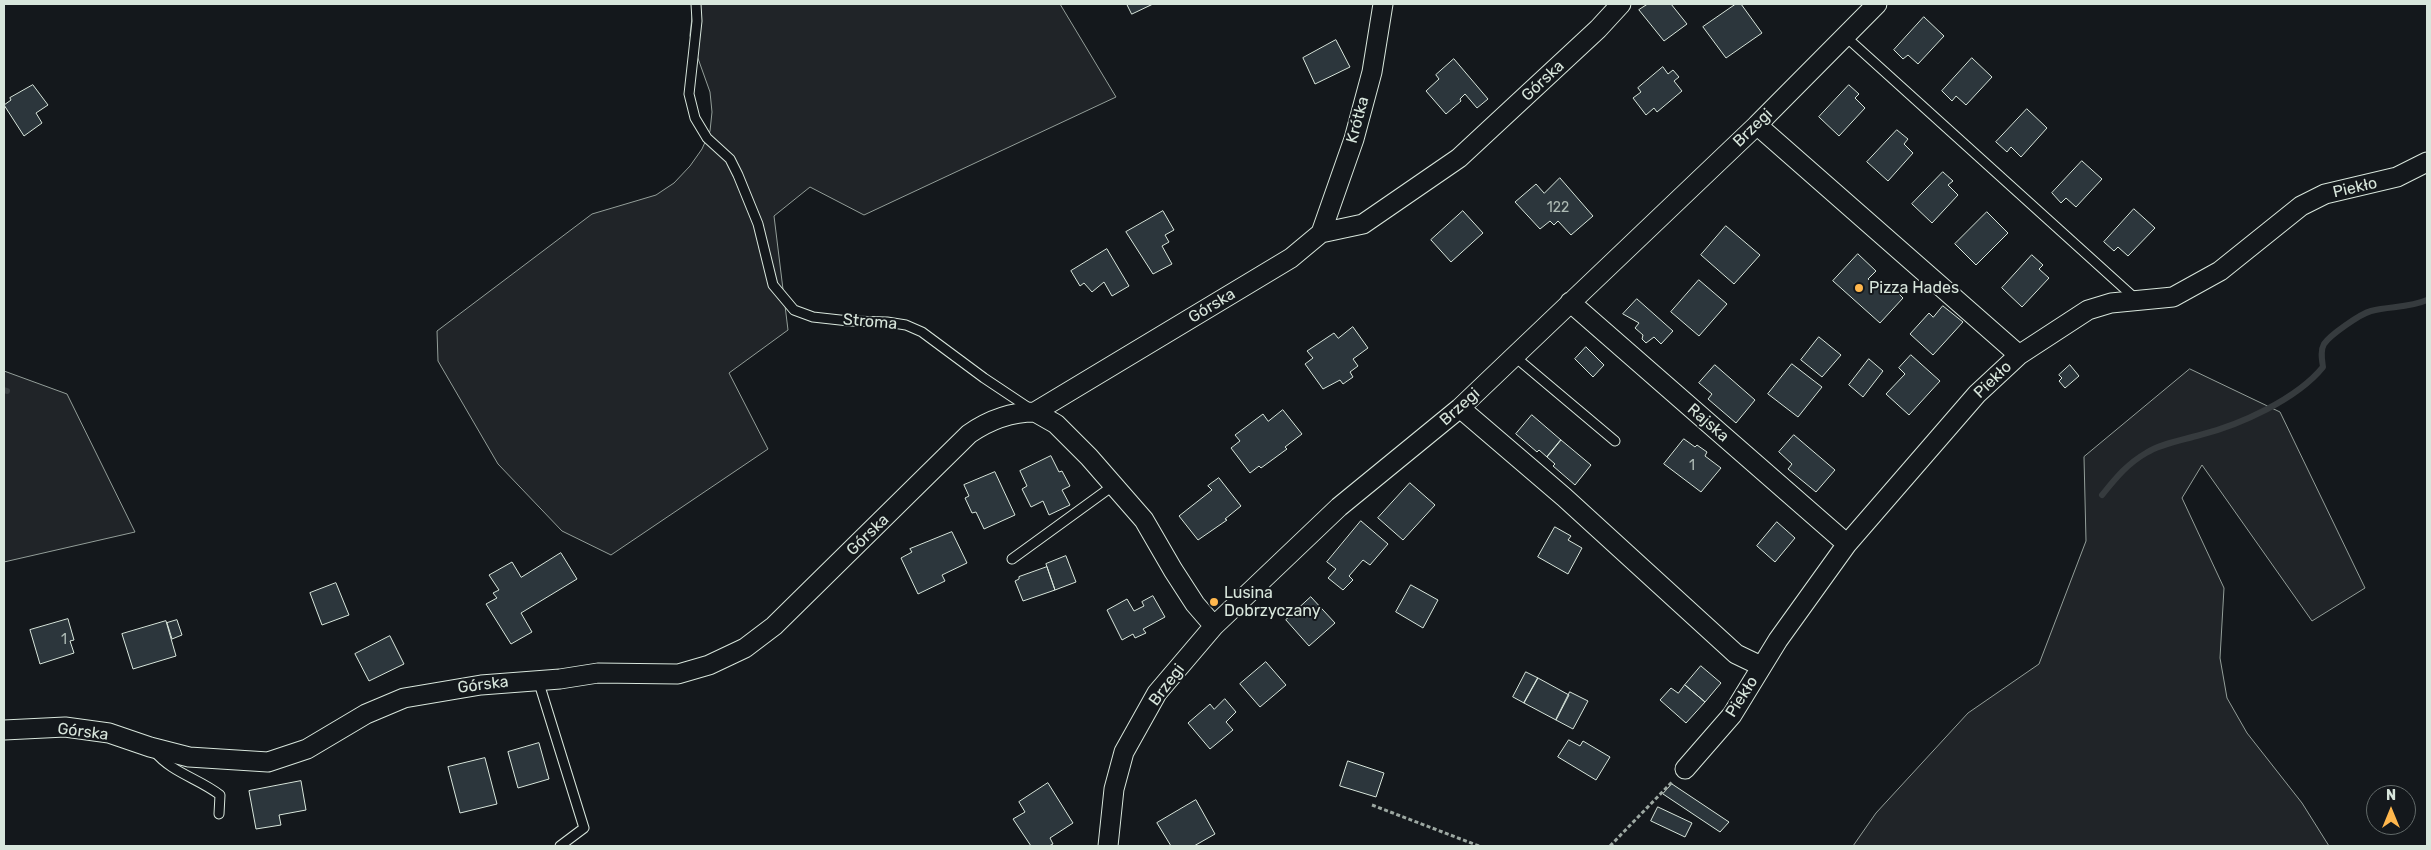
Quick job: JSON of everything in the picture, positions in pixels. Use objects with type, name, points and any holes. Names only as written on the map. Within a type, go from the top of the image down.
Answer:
[{"type":"street","name":"Krótka","points":[[1321,233],[1337,192],[1369,81],[1383,4]]},
{"type":"street","name":"Górska","points":[[4,730],[65,727],[109,733],[150,747],[189,757],[268,762],[307,750],[366,714],[404,698],[442,690],[598,672],[678,674],[709,665],[745,648],[774,626],[969,434],[986,422],[1020,412],[1035,412],[1282,263],[1321,233],[1363,224],[1459,158],[1598,29],[1621,4]]},
{"type":"street","name":"Brzegi","points":[[1108,846],[1114,789],[1124,752],[1157,693],[1214,626],[1339,507],[1460,408],[1757,125],[1878,4]]},
{"type":"street","points":[[1757,125],[2019,355]]},
{"type":"street","name":"Piekło","points":[[1685,769],[1732,715],[1778,640],[1847,544],[1978,394],[2019,355],[2088,310],[2111,303],[2173,297],[2220,271],[2301,206],[2325,194],[2397,178],[2427,162]]},
{"type":"street","name":"Rajska","points":[[1570,302],[1847,544]]},
{"type":"street","points":[[1460,408],[1564,498],[1736,654],[1761,666]]},
{"type":"street","name":"Stroma","points":[[1035,412],[1056,424],[1114,485],[1144,520],[1172,570],[1214,626]]},
{"type":"lane","name":"Stroma","points":[[696,4],[697,21],[689,94],[694,118],[707,138],[730,159],[738,175],[758,224],[773,285],[794,310],[813,316],[849,321],[887,322],[906,325],[922,332],[984,378],[1035,412]]},
{"type":"lane","points":[[1845,36],[2137,300]]},
{"type":"lane","points":[[1514,356],[1615,441]]},
{"type":"lane","points":[[1012,559],[1114,485]]},
{"type":"lane","points":[[538,680],[584,828],[560,846]]},
{"type":"lane","points":[[150,747],[164,764],[208,786],[220,795],[219,814]]},
{"type":"path","points":[[1610,846],[1685,769]]},
{"type":"path","points":[[1372,805],[1479,846]]},
{"type":"shaded area","points":[[694,4],[1060,4],[1116,97],[864,215],[810,187],[774,216],[788,330],[729,373],[768,449],[611,555],[562,531],[498,464],[438,361],[437,331],[592,214],[656,195],[674,183],[690,166],[702,149],[710,131],[712,112],[710,92],[690,36]]},
{"type":"shaded area","points":[[2190,369],[2280,412],[2365,588],[2312,621],[2202,465],[2182,498],[2224,588],[2220,658],[2227,698],[2247,733],[2302,803],[2329,846],[1853,846],[1876,813],[1968,713],[2039,664],[2086,541],[2084,457]]},
{"type":"shaded area","points":[[4,371],[67,394],[135,532],[4,562]]},
{"type":"building","points":[[1127,4],[1153,4],[1132,14]]},
{"type":"building","points":[[1648,4],[1671,4],[1687,24],[1664,41],[1639,10]]},
{"type":"building","points":[[1736,4],[1741,4],[1762,33],[1726,58],[1703,27]]},
{"type":"building","points":[[1924,17],[1944,36],[1918,64],[1908,55],[1903,59],[1894,50]]},
{"type":"building","points":[[1336,40],[1350,67],[1315,84],[1303,58]]},
{"type":"building","points":[[1972,58],[1992,77],[1966,105],[1956,96],[1952,101],[1942,91]]},
{"type":"building","points":[[1454,59],[1488,99],[1477,108],[1465,94],[1460,99],[1461,101],[1446,114],[1426,91],[1439,79],[1436,75]]},
{"type":"building","points":[[1663,67],[1668,74],[1673,70],[1679,77],[1674,81],[1682,91],[1657,112],[1654,108],[1646,115],[1633,98],[1641,92],[1638,88]]},
{"type":"building","points":[[33,85],[48,105],[36,113],[42,123],[24,136],[4,105],[11,100],[10,98]]},
{"type":"building","points":[[1849,85],[1859,94],[1855,98],[1865,108],[1839,136],[1819,117]]},
{"type":"building","points":[[2027,109],[2047,128],[2021,157],[2011,147],[2007,152],[1996,142]]},
{"type":"building","points":[[1897,130],[1908,139],[1904,144],[1913,153],[1888,181],[1867,162]]},
{"type":"building","points":[[2082,161],[2102,179],[2076,207],[2066,198],[2061,203],[2052,193]]},
{"type":"building","points":[[1943,172],[1953,181],[1948,185],[1958,195],[1932,223],[1912,204]]},
{"type":"building","points":[[1560,178],[1593,216],[1571,235],[1558,221],[1554,225],[1550,221],[1540,229],[1515,202],[1536,184],[1544,193]]},
{"type":"building","points":[[2134,209],[2155,228],[2128,256],[2118,247],[2114,251],[2104,242]]},
{"type":"building","points":[[1163,211],[1174,230],[1165,235],[1169,242],[1162,246],[1172,264],[1153,274],[1126,232]]},
{"type":"building","points":[[1463,211],[1483,233],[1451,262],[1431,240]]},
{"type":"building","points":[[1987,212],[2008,233],[1976,265],[1955,244]]},
{"type":"building","points":[[1726,226],[1760,255],[1734,284],[1701,255]]},
{"type":"building","points":[[1107,249],[1129,286],[1112,296],[1104,282],[1092,292],[1084,283],[1080,286],[1071,271]]},
{"type":"building","name":"Pizza Hades","points":[[1858,254],[1876,271],[1868,279],[1882,292],[1889,284],[1903,298],[1880,323],[1833,281]]},
{"type":"building","points":[[2032,255],[2043,265],[2039,269],[2049,278],[2022,307],[2002,288]]},
{"type":"building","points":[[1699,280],[1727,304],[1699,336],[1671,312]]},
{"type":"building","points":[[1637,299],[1673,331],[1661,344],[1654,337],[1646,343],[1642,339],[1643,335],[1635,328],[1639,323],[1623,314]]},
{"type":"building","points":[[1943,306],[1963,322],[1933,355],[1910,334],[1929,313],[1933,317]]},
{"type":"building","points":[[1353,327],[1368,348],[1353,359],[1358,366],[1350,372],[1353,377],[1343,384],[1340,380],[1323,389],[1305,364],[1313,358],[1307,351],[1334,333],[1338,338]]},
{"type":"building","points":[[1819,337],[1841,355],[1822,377],[1801,360]]},
{"type":"building","points":[[1586,347],[1604,365],[1593,377],[1575,359]]},
{"type":"building","points":[[1911,355],[1940,381],[1909,415],[1886,394],[1905,374],[1899,368]]},
{"type":"building","points":[[1869,359],[1883,371],[1863,397],[1849,385]]},
{"type":"building","points":[[1792,364],[1822,387],[1798,417],[1768,394]]},
{"type":"building","points":[[1715,365],[1755,400],[1736,423],[1708,399],[1712,394],[1699,383]]},
{"type":"building","points":[[2070,365],[2079,376],[2065,388],[2059,381],[2062,378],[2059,375]]},
{"type":"building","points":[[1283,410],[1302,434],[1285,447],[1287,449],[1261,468],[1259,466],[1250,473],[1231,448],[1240,441],[1235,435],[1263,414],[1268,421]]},
{"type":"building","points":[[1532,415],[1561,440],[1547,457],[1539,450],[1537,452],[1516,434]]},
{"type":"building","points":[[1794,435],[1835,470],[1816,492],[1788,469],[1792,464],[1779,452]]},
{"type":"building","points":[[1684,439],[1695,447],[1697,445],[1707,452],[1705,456],[1721,468],[1701,492],[1664,464]]},
{"type":"building","points":[[1561,440],[1591,465],[1575,485],[1553,466],[1555,464],[1547,457]]},
{"type":"building","points":[[1051,456],[1059,472],[1062,471],[1070,486],[1062,490],[1070,505],[1049,515],[1043,501],[1031,507],[1022,489],[1027,486],[1020,471]]},
{"type":"building","points":[[995,472],[1015,515],[984,529],[976,512],[972,513],[965,498],[969,496],[964,485]]},
{"type":"building","points":[[1219,478],[1241,506],[1225,519],[1227,520],[1198,540],[1179,516],[1212,490],[1208,486]]},
{"type":"building","points":[[1410,483],[1435,505],[1403,540],[1378,518]]},
{"type":"building","points":[[1361,521],[1388,544],[1370,565],[1363,560],[1349,576],[1353,580],[1343,590],[1328,578],[1336,569],[1327,562]]},
{"type":"building","points":[[1777,522],[1795,538],[1775,562],[1757,546]]},
{"type":"building","points":[[1555,527],[1571,536],[1568,540],[1582,548],[1568,574],[1538,557]]},
{"type":"building","points":[[952,532],[967,563],[942,575],[945,581],[918,594],[901,558],[912,552],[910,549]]},
{"type":"building","points":[[561,553],[577,579],[521,613],[532,632],[511,644],[486,604],[497,598],[493,593],[499,590],[489,575],[512,562],[521,577]]},
{"type":"building","points":[[1066,556],[1076,582],[1055,590],[1046,564]]},
{"type":"building","points":[[1047,567],[1055,590],[1023,601],[1015,581],[1019,577]]},
{"type":"building","points":[[336,583],[349,615],[322,625],[310,593]]},
{"type":"building","points":[[1411,585],[1438,600],[1423,628],[1396,612]]},
{"type":"building","points":[[1153,596],[1165,617],[1143,629],[1146,633],[1135,638],[1133,634],[1122,640],[1107,610],[1127,599],[1134,611],[1144,606],[1142,602]]},
{"type":"building","points":[[1311,597],[1335,623],[1309,646],[1286,620]]},
{"type":"building","points":[[68,619],[74,640],[70,641],[74,653],[40,664],[30,630]]},
{"type":"building","points":[[177,620],[182,635],[172,639],[167,623]]},
{"type":"building","points":[[166,621],[176,656],[133,669],[122,634]]},
{"type":"building","points":[[390,636],[404,664],[369,681],[355,654]]},
{"type":"building","points":[[1266,662],[1286,685],[1260,707],[1240,684]]},
{"type":"building","points":[[1701,666],[1721,683],[1705,702],[1685,685]]},
{"type":"building","points":[[1526,672],[1538,678],[1524,703],[1513,697]]},
{"type":"building","points":[[1538,678],[1569,695],[1556,720],[1524,703]]},
{"type":"building","points":[[1685,685],[1705,702],[1686,723],[1660,700],[1671,688],[1678,693]]},
{"type":"building","points":[[1570,692],[1588,701],[1573,729],[1556,720]]},
{"type":"building","points":[[1225,699],[1236,712],[1226,722],[1233,730],[1210,749],[1188,723],[1210,704],[1214,709]]},
{"type":"building","points":[[1569,740],[1580,746],[1583,741],[1610,757],[1596,780],[1558,757]]},
{"type":"building","points":[[539,743],[549,779],[518,788],[508,752]]},
{"type":"building","points":[[485,758],[497,804],[460,813],[448,767]]},
{"type":"building","points":[[1348,761],[1384,773],[1376,797],[1340,786]]},
{"type":"building","points":[[301,781],[306,810],[279,815],[281,825],[256,829],[249,791]]},
{"type":"building","points":[[1048,783],[1073,823],[1050,838],[1053,844],[1049,846],[1031,846],[1013,819],[1025,812],[1019,802]]},
{"type":"building","points":[[1672,784],[1729,822],[1720,832],[1663,794]]},
{"type":"building","points":[[1196,800],[1215,834],[1194,846],[1171,846],[1157,823]]},
{"type":"building","points":[[1658,807],[1692,823],[1685,837],[1651,821]]},
{"type":"waterway","points":[[2102,495],[2127,467],[2139,457],[2152,450],[2166,444],[2216,431],[2250,418],[2298,390],[2323,367],[2322,353],[2327,340],[2360,316],[2371,311],[2427,300]]},
{"type":"place","name":"Pizza Hades","points":[[1859,288]]},
{"type":"place","name":"Lusina Dobrzyczany","points":[[1214,602]]}]
